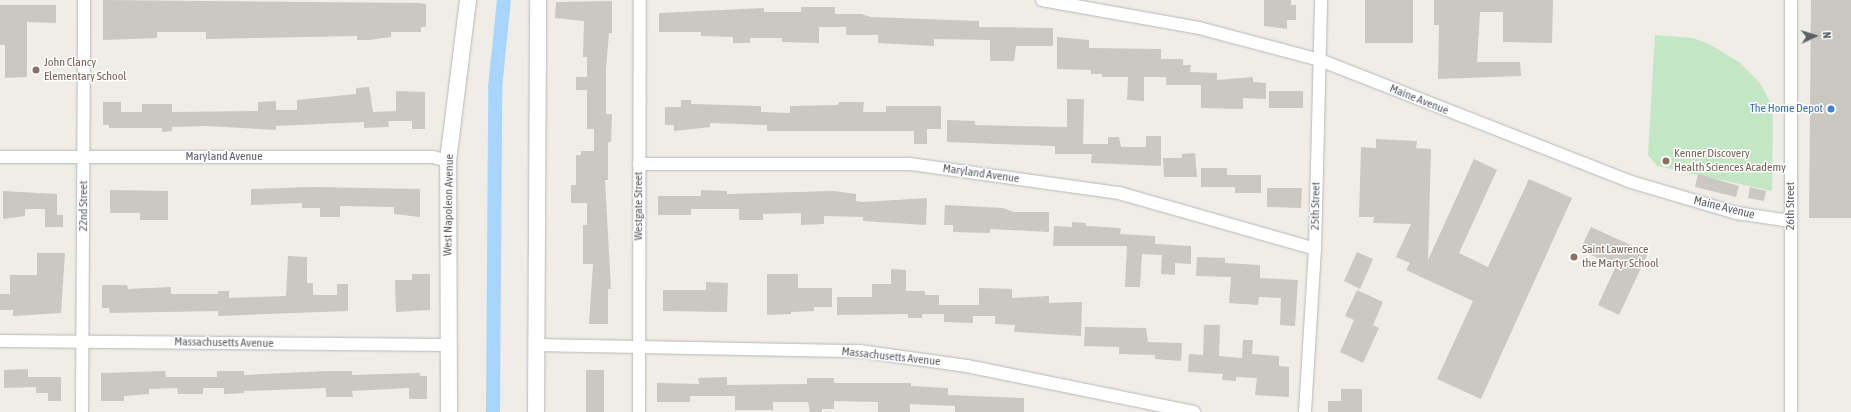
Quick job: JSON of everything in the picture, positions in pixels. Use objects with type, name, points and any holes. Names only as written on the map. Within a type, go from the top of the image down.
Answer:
[{"type":"main road","name":"West Napoleon Avenue","points":[[449,412],[448,161],[468,0]]},
{"type":"main road","points":[[536,412],[538,0]]},
{"type":"street","name":"22nd Street","points":[[82,412],[84,0]]},
{"type":"street","name":"Westgate Street","points":[[639,412],[640,0]]},
{"type":"street","name":"Maine Avenue","points":[[1042,0],[1199,28],[1320,60],[1628,181],[1736,213],[1791,222]]},
{"type":"street","name":"25th Street","points":[[1305,412],[1315,249],[1320,60],[1320,0]]},
{"type":"street","name":"26th Street","points":[[1791,0],[1791,412]]},
{"type":"street","name":"Maryland Avenue","points":[[0,157],[433,157],[448,161]]},
{"type":"street","name":"Maryland Avenue","points":[[639,164],[910,164],[1119,193],[1315,249]]},
{"type":"street","name":"Massachusetts Avenue","points":[[0,341],[448,345]]},
{"type":"street","name":"Massachusetts Avenue","points":[[536,345],[859,351],[967,366],[1194,412]]},
{"type":"green space","points":[[1655,35],[1693,38],[1709,44],[1739,62],[1760,83],[1773,108],[1772,191],[1657,166],[1648,155]]},
{"type":"building","points":[[103,0],[418,3],[426,4],[426,27],[421,27],[421,32],[391,32],[391,37],[369,40],[357,40],[357,36],[206,39],[206,32],[157,32],[157,38],[103,40]]},
{"type":"building","points":[[1264,0],[1291,0],[1291,5],[1296,5],[1296,20],[1287,20],[1287,29],[1264,26]]},
{"type":"building","points":[[1365,0],[1413,0],[1413,43],[1365,43]]},
{"type":"building","points":[[1434,0],[1553,0],[1552,43],[1503,42],[1503,12],[1480,12],[1477,62],[1520,62],[1521,76],[1438,79],[1439,25],[1434,25]]},
{"type":"building","name":"The Home Depot","points":[[1811,0],[1851,0],[1851,218],[1809,218]]},
{"type":"building","points":[[612,1],[612,33],[609,33],[606,69],[606,114],[612,114],[611,142],[608,142],[608,180],[605,180],[611,289],[608,289],[608,324],[589,324],[593,264],[583,264],[583,225],[587,225],[587,203],[571,203],[571,185],[576,185],[576,155],[581,155],[581,151],[594,151],[594,129],[587,129],[587,90],[576,90],[576,77],[587,77],[587,57],[583,57],[584,21],[555,18],[556,2]]},
{"type":"building","points":[[0,5],[56,5],[56,23],[27,22],[27,77],[5,78],[5,45],[0,45]]},
{"type":"building","points":[[801,7],[835,7],[835,14],[861,14],[871,17],[979,21],[979,27],[1053,28],[1053,46],[1016,46],[1014,61],[990,61],[990,40],[934,39],[934,46],[878,43],[878,35],[846,35],[846,27],[819,27],[819,43],[782,42],[782,38],[750,38],[750,43],[733,43],[733,37],[701,36],[701,32],[659,32],[659,13],[764,8],[764,12],[801,12]]},
{"type":"building","points":[[1057,37],[1089,40],[1089,48],[1161,49],[1161,59],[1183,59],[1183,65],[1191,65],[1190,72],[1217,73],[1217,80],[1253,77],[1253,82],[1266,83],[1266,99],[1243,98],[1243,109],[1201,108],[1201,85],[1166,85],[1166,77],[1144,77],[1144,101],[1127,100],[1128,77],[1102,77],[1102,74],[1091,74],[1091,70],[1057,69]]},
{"type":"building","points":[[369,87],[373,112],[396,111],[396,91],[425,92],[425,129],[412,129],[412,121],[388,121],[389,127],[364,128],[364,122],[276,126],[276,130],[207,126],[172,127],[172,131],[162,132],[162,128],[109,128],[109,125],[103,125],[103,102],[121,102],[121,112],[142,112],[142,104],[172,104],[172,112],[258,111],[258,102],[276,101],[276,110],[297,110],[297,100],[356,94],[356,88]]},
{"type":"building","points":[[1269,91],[1303,91],[1303,108],[1269,108]]},
{"type":"building","points":[[1067,99],[1084,99],[1083,144],[1108,144],[1108,137],[1119,137],[1121,147],[1146,147],[1146,136],[1161,136],[1161,166],[1091,163],[1092,154],[1055,154],[1055,146],[947,142],[947,120],[975,121],[975,125],[1067,127]]},
{"type":"building","points":[[681,100],[691,100],[691,104],[761,106],[761,112],[790,113],[790,106],[838,105],[839,102],[864,102],[863,112],[886,112],[886,106],[941,106],[941,129],[927,129],[927,144],[914,144],[914,131],[767,131],[767,125],[710,123],[710,127],[674,131],[674,125],[665,125],[665,107],[681,107]]},
{"type":"building","points":[[1376,139],[1417,141],[1416,148],[1431,149],[1428,260],[1474,159],[1497,170],[1459,253],[1488,267],[1529,179],[1572,198],[1481,399],[1437,379],[1473,301],[1406,270],[1410,263],[1396,257],[1411,224],[1373,223],[1374,217],[1359,217],[1361,147],[1376,148]]},
{"type":"building","points":[[1195,153],[1197,177],[1164,177],[1163,158],[1182,158],[1182,154]]},
{"type":"building","points":[[1201,168],[1227,168],[1227,175],[1261,175],[1261,193],[1235,193],[1235,187],[1201,187]]},
{"type":"building","points":[[1698,174],[1739,186],[1736,197],[1695,187]]},
{"type":"building","points":[[312,187],[420,189],[420,217],[394,214],[394,207],[340,206],[340,217],[320,217],[320,208],[302,208],[302,203],[251,205],[251,189]]},
{"type":"building","points":[[1750,187],[1766,191],[1764,201],[1748,198]]},
{"type":"building","points":[[1267,188],[1302,188],[1301,208],[1267,207]]},
{"type":"building","points":[[110,190],[168,191],[168,220],[140,220],[140,213],[110,213]]},
{"type":"building","points":[[701,190],[727,191],[727,194],[834,191],[856,194],[856,201],[864,202],[927,198],[926,225],[863,221],[863,217],[824,216],[824,224],[801,225],[801,213],[763,214],[763,220],[739,220],[739,209],[691,209],[691,215],[658,215],[658,196],[701,196]]},
{"type":"building","points":[[3,191],[57,194],[57,215],[63,215],[63,227],[45,227],[45,209],[25,209],[25,216],[3,219]]},
{"type":"building","points":[[945,205],[1003,208],[1014,212],[1049,212],[1049,232],[990,229],[990,233],[953,232],[953,225],[944,225]]},
{"type":"building","points":[[1072,222],[1086,223],[1086,226],[1121,228],[1120,234],[1155,236],[1155,244],[1191,246],[1191,264],[1175,263],[1175,275],[1161,274],[1162,255],[1142,254],[1140,287],[1125,287],[1127,246],[1053,246],[1054,226],[1072,227]]},
{"type":"building","points":[[1591,227],[1648,253],[1619,315],[1598,305],[1616,266],[1580,250]]},
{"type":"building","points":[[1357,252],[1373,259],[1360,289],[1344,281]]},
{"type":"building","points":[[37,253],[65,253],[61,313],[13,316],[13,310],[0,310],[0,294],[10,294],[10,275],[37,275]]},
{"type":"building","points":[[288,256],[307,257],[307,283],[313,283],[313,295],[337,295],[337,284],[348,284],[348,311],[218,316],[218,311],[110,313],[109,308],[102,308],[102,285],[127,285],[128,289],[171,287],[171,294],[218,294],[218,291],[229,291],[229,298],[286,296]]},
{"type":"building","points":[[1197,257],[1225,258],[1225,263],[1260,265],[1260,278],[1298,280],[1295,326],[1280,325],[1281,298],[1259,297],[1258,305],[1229,303],[1231,277],[1196,276]]},
{"type":"building","points":[[891,269],[906,270],[906,291],[925,291],[925,295],[939,295],[939,305],[979,305],[979,288],[1012,289],[1012,298],[1049,296],[1049,303],[1082,302],[1081,336],[1014,332],[1015,325],[995,324],[995,316],[973,316],[973,323],[944,322],[944,314],[922,314],[922,318],[908,318],[908,314],[837,315],[837,297],[872,297],[872,284],[891,284]]},
{"type":"building","points":[[412,274],[430,274],[430,310],[396,312],[395,280],[412,280]]},
{"type":"building","points":[[767,274],[798,274],[798,288],[832,288],[832,307],[814,307],[814,311],[767,315]]},
{"type":"building","points":[[706,282],[728,283],[727,312],[663,311],[663,290],[706,290]]},
{"type":"building","points":[[1357,290],[1383,302],[1373,325],[1379,328],[1363,363],[1340,352],[1354,320],[1345,316]]},
{"type":"building","points":[[1204,325],[1220,325],[1219,356],[1242,358],[1243,340],[1253,340],[1252,354],[1279,356],[1279,366],[1289,367],[1289,397],[1255,395],[1257,378],[1236,377],[1236,381],[1222,380],[1223,374],[1188,372],[1189,354],[1203,355]]},
{"type":"building","points":[[1085,327],[1146,328],[1148,342],[1182,343],[1181,361],[1155,359],[1155,355],[1119,354],[1119,347],[1084,346]]},
{"type":"building","points":[[28,369],[28,377],[61,377],[61,401],[48,401],[48,393],[36,393],[36,387],[4,388],[4,370]]},
{"type":"building","points":[[586,370],[604,370],[604,412],[586,412]]},
{"type":"building","points":[[165,371],[166,377],[217,377],[217,371],[244,371],[244,375],[326,371],[352,371],[352,375],[420,373],[420,376],[427,376],[427,399],[409,399],[409,388],[352,391],[353,397],[326,397],[326,388],[244,391],[244,393],[224,394],[224,388],[203,388],[203,394],[178,394],[177,388],[149,389],[149,394],[124,396],[124,401],[101,401],[101,373]]},
{"type":"building","points":[[727,377],[727,385],[807,384],[807,378],[834,378],[834,383],[911,383],[911,386],[948,388],[948,395],[1024,398],[1024,412],[955,412],[955,406],[910,404],[910,412],[878,412],[878,402],[834,401],[834,409],[822,409],[822,412],[810,412],[808,402],[773,402],[773,410],[735,410],[735,396],[690,396],[690,402],[657,402],[657,383],[699,384],[698,378]]},
{"type":"building","points":[[1341,389],[1362,389],[1362,412],[1328,412],[1328,401],[1341,401]]},
{"type":"waterway","points":[[493,412],[495,88],[504,0]]},
{"type":"place","name":"John Clancy Elementary School","points":[[36,70]]},
{"type":"place","name":"The Home Depot","points":[[1831,109]]},
{"type":"place","name":"Kenner Discovery Health Sciences Academy","points":[[1666,161]]},
{"type":"place","name":"Saint Lawrence the Martyr School","points":[[1574,257]]}]
